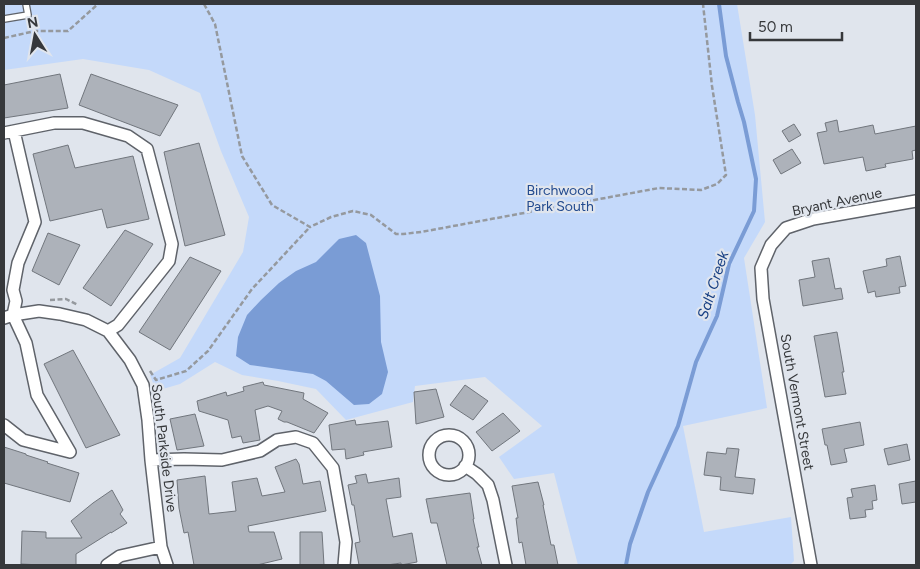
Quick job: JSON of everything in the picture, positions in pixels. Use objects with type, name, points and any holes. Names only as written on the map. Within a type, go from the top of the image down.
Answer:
[{"type":"street","points":[[4,425],[23,440],[70,452],[37,396],[26,343],[8,316],[16,301],[13,290],[18,264],[35,222],[9,132],[54,123],[83,122],[128,136],[147,149],[172,244],[169,261],[118,325],[108,331]]},
{"type":"street","name":"Bryant Avenue","points":[[771,245],[786,228],[814,219],[916,201]]},
{"type":"street","name":"South Vermont Street","points":[[771,245],[761,268],[763,299],[811,565]]},
{"type":"street","name":"South Parkside Drive","points":[[8,316],[39,311],[86,320],[108,331],[130,360],[143,385],[161,547],[167,565]]},
{"type":"street","points":[[151,460],[222,460],[260,451],[277,440],[296,437],[314,443],[333,468],[346,542],[344,565]]},
{"type":"street","points":[[465,466],[478,474],[488,485],[493,500],[506,565]]},
{"type":"street","points":[[107,565],[120,556],[161,547]]},
{"type":"lane","points":[[4,19],[28,15],[26,4]]},
{"type":"path","points":[[4,38],[35,31],[68,31],[98,4]]},
{"type":"path","points":[[204,4],[214,24],[242,156],[272,205],[310,227]]},
{"type":"path","points":[[145,364],[156,380],[186,371],[208,351],[252,290],[310,227],[331,217],[353,211],[371,214],[396,234],[403,234],[659,188],[701,190],[717,184],[726,175],[702,4]]},
{"type":"path","points":[[46,300],[66,299],[83,308]]},
{"type":"green space","name":"Birchwood Park South","points":[[4,4],[737,4],[755,115],[765,222],[744,258],[767,408],[683,426],[704,532],[791,517],[794,561],[790,565],[578,565],[554,473],[514,479],[499,457],[542,426],[485,377],[415,386],[413,402],[346,420],[316,389],[242,375],[215,362],[180,384],[156,391],[150,375],[180,358],[243,252],[249,217],[221,151],[200,93],[149,70],[83,59],[4,70]]},
{"type":"water","points":[[356,235],[366,243],[380,296],[381,342],[388,372],[382,394],[369,404],[354,405],[326,381],[313,374],[250,365],[236,356],[238,337],[247,315],[261,300],[279,283],[296,271],[316,262],[339,239]]},
{"type":"building","points":[[60,74],[68,108],[4,118],[4,85]]},
{"type":"building","points":[[91,74],[178,105],[160,136],[79,105]]},
{"type":"building","points":[[837,120],[839,132],[873,125],[875,134],[916,126],[916,150],[912,151],[913,159],[885,164],[886,167],[866,171],[863,157],[824,164],[817,133],[827,131],[825,123]]},
{"type":"building","points":[[794,124],[801,135],[789,142],[782,131]]},
{"type":"building","points":[[199,143],[225,235],[185,246],[164,152]]},
{"type":"building","points":[[68,145],[75,168],[133,156],[149,219],[107,228],[102,209],[50,221],[33,154]]},
{"type":"building","points":[[792,149],[801,163],[781,174],[773,160]]},
{"type":"building","points":[[125,230],[153,244],[111,306],[83,288]]},
{"type":"building","points":[[48,233],[80,245],[59,285],[32,271]]},
{"type":"building","points":[[900,256],[906,286],[899,287],[900,293],[876,297],[875,291],[868,293],[863,271],[887,266],[886,259]]},
{"type":"building","points":[[190,257],[221,271],[170,350],[139,332]]},
{"type":"building","points":[[829,258],[835,289],[841,288],[843,299],[803,306],[799,280],[815,277],[812,261]]},
{"type":"building","points":[[837,332],[846,394],[825,397],[814,336]]},
{"type":"building","points":[[73,350],[120,435],[86,448],[44,364]]},
{"type":"building","points":[[263,382],[264,385],[304,393],[303,399],[328,413],[314,433],[278,419],[282,411],[268,406],[255,410],[260,440],[243,443],[241,436],[232,438],[228,420],[199,411],[197,401],[226,392],[227,396],[244,391],[243,387]]},
{"type":"building","points":[[465,385],[488,401],[473,420],[450,405]]},
{"type":"building","points":[[436,389],[444,417],[416,424],[414,392]]},
{"type":"building","points":[[503,413],[520,431],[492,451],[476,432]]},
{"type":"building","points":[[195,414],[204,446],[177,450],[170,419]]},
{"type":"building","points":[[355,420],[356,425],[388,421],[392,447],[363,452],[364,455],[346,459],[345,449],[332,450],[329,425]]},
{"type":"building","points":[[860,422],[864,445],[844,449],[847,462],[831,465],[822,429]]},
{"type":"building","points":[[907,444],[910,460],[888,465],[884,449]]},
{"type":"building","points":[[4,447],[79,473],[70,502],[4,483]]},
{"type":"building","points":[[727,448],[739,449],[735,477],[755,479],[753,494],[720,490],[721,477],[704,475],[707,452],[726,454]]},
{"type":"building","points":[[296,459],[299,464],[303,484],[320,481],[326,511],[248,526],[249,532],[274,532],[282,559],[257,565],[194,565],[188,532],[184,533],[179,508],[177,480],[205,476],[209,514],[236,511],[232,482],[257,478],[262,496],[285,492],[275,467]]},
{"type":"building","points":[[366,474],[368,483],[399,478],[401,497],[386,499],[393,537],[412,533],[417,562],[401,565],[401,563],[359,565],[355,543],[360,542],[354,505],[352,505],[348,485],[357,483],[355,476]]},
{"type":"building","points":[[916,481],[916,502],[902,504],[899,484]]},
{"type":"building","points":[[538,482],[551,545],[554,545],[558,565],[526,565],[522,542],[519,543],[516,518],[518,518],[512,486]]},
{"type":"building","points":[[875,485],[877,500],[872,501],[873,509],[865,510],[866,517],[850,519],[847,498],[853,497],[851,489]]},
{"type":"building","points":[[112,490],[123,510],[120,514],[127,523],[76,554],[76,565],[21,564],[22,531],[46,532],[46,538],[82,538],[71,521]]},
{"type":"building","points":[[470,493],[479,547],[477,547],[482,565],[447,565],[437,523],[431,523],[426,499]]},
{"type":"building","points":[[300,532],[322,532],[324,565],[300,565]]},
{"type":"waterway","name":"Salt Creek","points":[[626,565],[630,544],[648,492],[678,426],[696,362],[717,316],[729,264],[754,211],[756,179],[744,122],[726,56],[719,4]]}]
